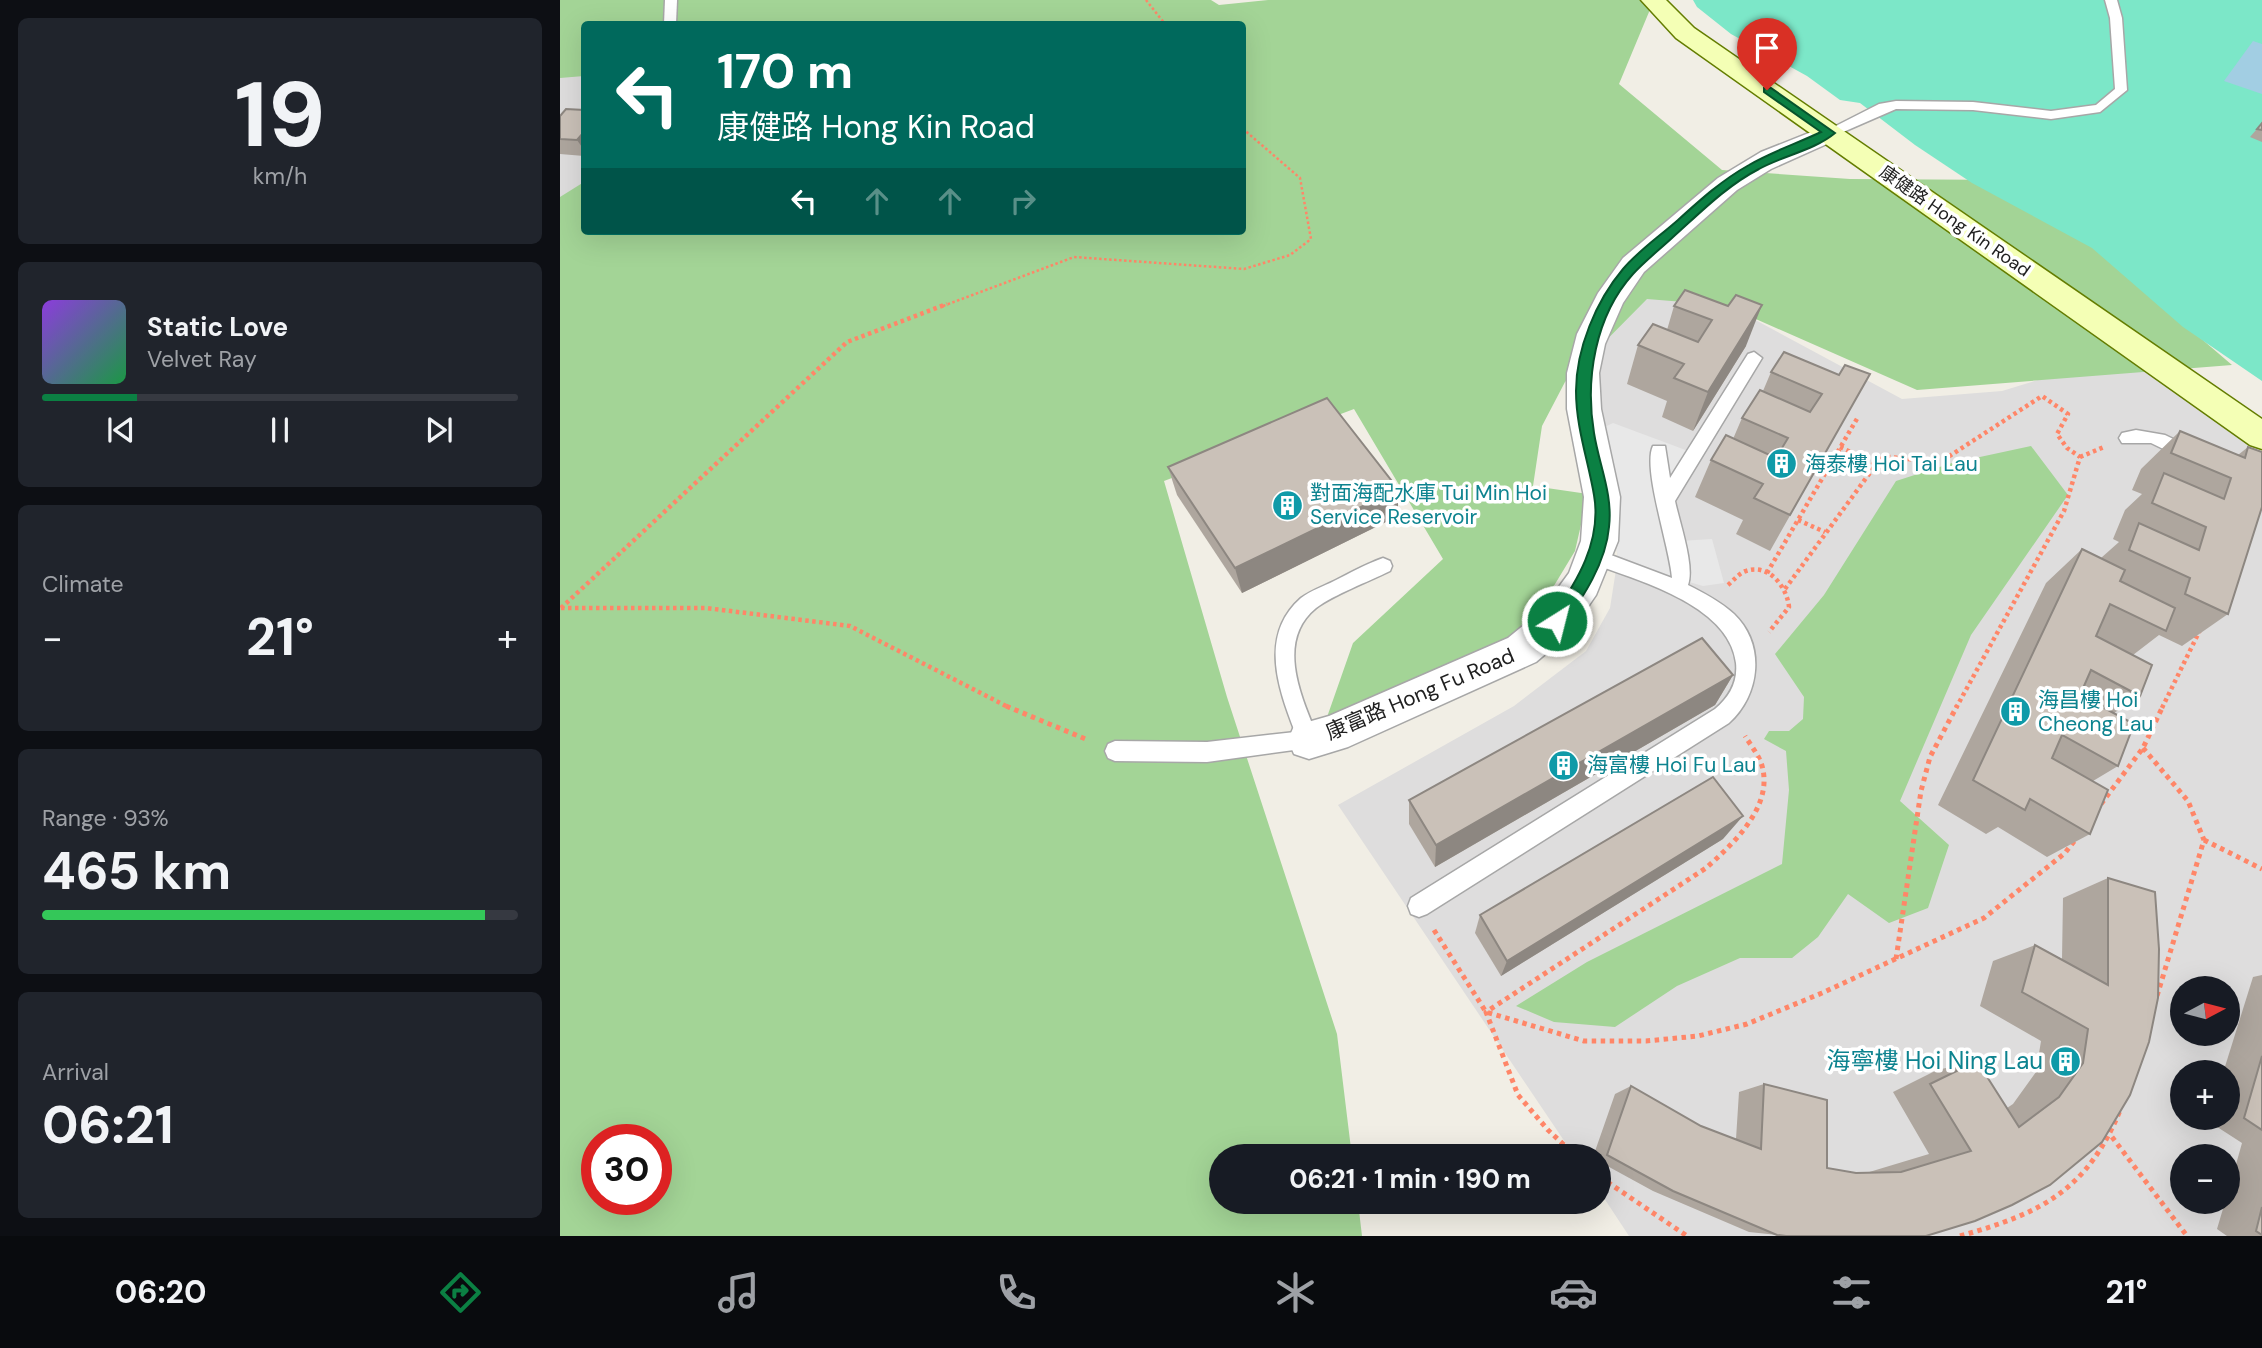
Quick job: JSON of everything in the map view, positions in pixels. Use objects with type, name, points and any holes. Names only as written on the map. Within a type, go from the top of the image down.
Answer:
[{"type":"street","name":"康健路 Hong Kin Road","points":[[1653,0],[1685,33],[2262,436]]},
{"type":"street","name":"康富路 Hong Fu Road","points":[[1309,740],[1333,734],[1522,650],[1541,638],[1557,621],[1578,592],[1595,557],[1602,526],[1602,498],[1587,433],[1583,391],[1586,356],[1604,308],[1628,272],[1720,189],[1754,166],[1829,133]]},
{"type":"lane","points":[[670,21],[671,0]]},
{"type":"lane","points":[[1829,133],[1896,105],[1973,106],[2050,115],[2100,108],[2121,90],[2116,18],[2111,0]]},
{"type":"lane","points":[[1665,501],[1754,358]]},
{"type":"lane","points":[[2128,438],[2138,434],[2152,436],[2200,460]]},
{"type":"lane","points":[[1659,451],[1665,501],[1680,565],[1678,586]]},
{"type":"lane","points":[[1419,906],[1730,710],[1745,684],[1746,668],[1739,639],[1721,615],[1678,586],[1595,557]]},
{"type":"lane","points":[[1309,740],[1284,669],[1283,650],[1288,627],[1310,602],[1383,566]]},
{"type":"lane","name":"康富路 Hong Fu Road","points":[[1115,751],[1207,752],[1309,740]]},
{"type":"path","points":[[1146,0],[1163,21]]},
{"type":"path","points":[[561,608],[847,342],[1074,257],[1244,269],[1290,255],[1311,239],[1300,178],[1246,131]]},
{"type":"path","points":[[1784,589],[1880,459],[1890,457],[1926,461],[1948,457],[2042,396],[2068,414],[2057,434],[2067,448],[2080,457],[2073,495],[2064,517],[2045,542],[1930,757],[1920,791],[1896,959]]},
{"type":"path","points":[[1767,573],[1858,416]]},
{"type":"path","points":[[1840,447],[1876,464]]},
{"type":"path","points":[[1798,520],[1825,533]]},
{"type":"path","points":[[1678,586],[1713,597],[1744,572],[1755,569],[1767,573],[1778,580],[1784,589],[1789,607],[1765,635]]},
{"type":"path","points":[[561,608],[706,608],[850,626],[1004,706],[1115,751]]},
{"type":"path","points":[[2096,811],[2143,748],[2202,626]]},
{"type":"path","points":[[1486,1012],[1706,868],[1727,849],[1746,824],[1761,797],[1764,776],[1760,761],[1741,729]]},
{"type":"path","points":[[2143,748],[2188,800],[2201,824],[2204,840],[2153,1010]]},
{"type":"path","points":[[1486,1012],[1584,1041],[1646,1041],[1698,1037],[1747,1024],[1984,918],[2065,853],[2081,832]]},
{"type":"path","points":[[2204,840],[2262,869]]},
{"type":"path","points":[[1419,906],[1486,1012],[1518,1095],[1563,1144]]},
{"type":"path","points":[[1960,1236],[1990,1228],[2049,1203],[2084,1174],[2112,1137],[2124,1099]]},
{"type":"path","points":[[2112,1137],[2187,1236]]},
{"type":"path","points":[[1611,1184],[1688,1236]]},
{"type":"shaded area","points":[[581,66],[581,205],[560,232],[560,68]]},
{"type":"shaded area","points":[[1657,267],[1902,399],[2002,391],[2109,358],[2107,341],[2262,452],[2262,1236],[1629,1236],[1611,1209],[1611,1144],[1566,1144],[1338,805],[1514,706],[1586,651],[1610,608],[1618,557],[1589,417],[1606,332]]},
{"type":"shaded area","points":[[1613,423],[1699,455],[1675,494],[1680,541],[1712,539],[1724,583],[1703,586],[1623,563],[1618,557],[1594,432]]},
{"type":"green space","points":[[560,0],[1211,0],[1219,5],[1268,0],[1654,0],[1619,84],[1722,170],[1850,179],[2016,180],[2232,365],[1917,390],[1749,316],[1696,303],[1647,299],[1565,382],[1542,426],[1533,486],[1588,494],[1575,551],[1526,632],[1326,720],[1353,643],[1443,559],[1354,409],[1164,481],[1227,697],[1337,1034],[1350,1144],[1209,1144],[1209,1214],[1359,1214],[1362,1236],[560,1236],[560,197],[581,184],[581,235],[1246,235],[1246,21],[581,21],[581,76],[560,78]]},
{"type":"green space","points":[[1693,0],[2262,0],[2262,381],[2183,327],[2092,248],[1972,183],[1915,145],[1860,103],[1840,100],[1807,76],[1731,34],[1697,7]]},
{"type":"green space","points":[[2031,446],[2068,495],[1971,635],[1900,801],[1949,845],[1928,908],[1889,923],[1848,894],[1818,937],[1792,958],[1740,958],[1677,986],[1615,1027],[1554,1022],[1516,1006],[1587,962],[1782,864],[1789,790],[1786,751],[1764,739],[1769,731],[1789,731],[1803,719],[1804,697],[1775,654],[1824,595],[1896,481],[1952,463]]},
{"type":"water","points":[[2253,41],[2262,44],[2262,94],[2224,81]]},
{"type":"building","points":[[566,109],[581,110],[581,135],[577,140],[560,139],[560,116]]},
{"type":"building","points":[[1685,290],[1728,306],[1736,295],[1762,305],[1708,392],[1674,378],[1684,364],[1638,345],[1653,324],[1698,342],[1712,320],[1674,306]]},
{"type":"building","points":[[1784,352],[1839,375],[1845,365],[1870,374],[1790,515],[1754,498],[1763,484],[1711,460],[1726,435],[1776,458],[1788,438],[1742,418],[1760,390],[1810,412],[1822,394],[1771,372]]},
{"type":"building","name":"對面海配水庫 Tui Min Hoi Service Reservoir","points":[[1327,398],[1398,489],[1235,568],[1168,467]]},
{"type":"building","points":[[2180,431],[2245,458],[2248,447],[2262,452],[2262,507],[2228,614],[2185,594],[2190,578],[2129,550],[2139,523],[2199,550],[2206,527],[2152,503],[2164,473],[2224,499],[2231,478],[2171,453]]},
{"type":"building","points":[[2082,549],[2125,570],[2120,581],[2175,608],[2166,631],[2110,604],[2096,636],[2152,665],[2140,696],[2091,670],[2080,695],[2134,724],[2118,766],[2062,735],[2052,758],[2108,790],[2090,834],[2030,799],[2025,810],[1973,780]]},
{"type":"building","points":[[1702,638],[1733,675],[1436,845],[1409,800]]},
{"type":"building","name":"海富樓 Hoi Fu Lau","points":[[1713,777],[1743,816],[1507,961],[1480,915]]},
{"type":"building","points":[[2108,878],[2155,892],[2159,949],[2158,998],[2149,1042],[2130,1095],[2102,1142],[2050,1185],[1975,1221],[1926,1236],[1777,1235],[1673,1191],[1611,1157],[1611,1144],[1631,1086],[1701,1126],[1761,1149],[1764,1084],[1827,1100],[1827,1168],[1856,1173],[1901,1172],[1971,1151],[1930,1084],[1977,1061],[2019,1127],[2059,1097],[2083,1063],[2088,1029],[2022,992],[2035,945],[2108,985]]},
{"type":"building","points":[[2262,1056],[2262,1130],[2244,1118]]},
{"type":"building","points":[[2262,1207],[2262,1235],[2256,1231]]},
{"type":"place","name":"海泰樓 Hoi Tai Lau","points":[[1782,464]]},
{"type":"place","name":"對面海配水庫 Tui Min Hoi Service Reservoir","points":[[1287,505]]},
{"type":"place","name":"海昌樓 Hoi Cheong Lau","points":[[2015,712]]},
{"type":"place","name":"海富樓 Hoi Fu Lau","points":[[1564,765]]},
{"type":"place","name":"海寧樓 Hoi Ning Lau","points":[[2066,1061]]},
{"type":"route","points":[[1557,621],[1578,592],[1595,557],[1602,526],[1602,498],[1587,433],[1583,391],[1586,356],[1604,308],[1628,272],[1720,189],[1754,166],[1829,133],[1767,90]]}]
